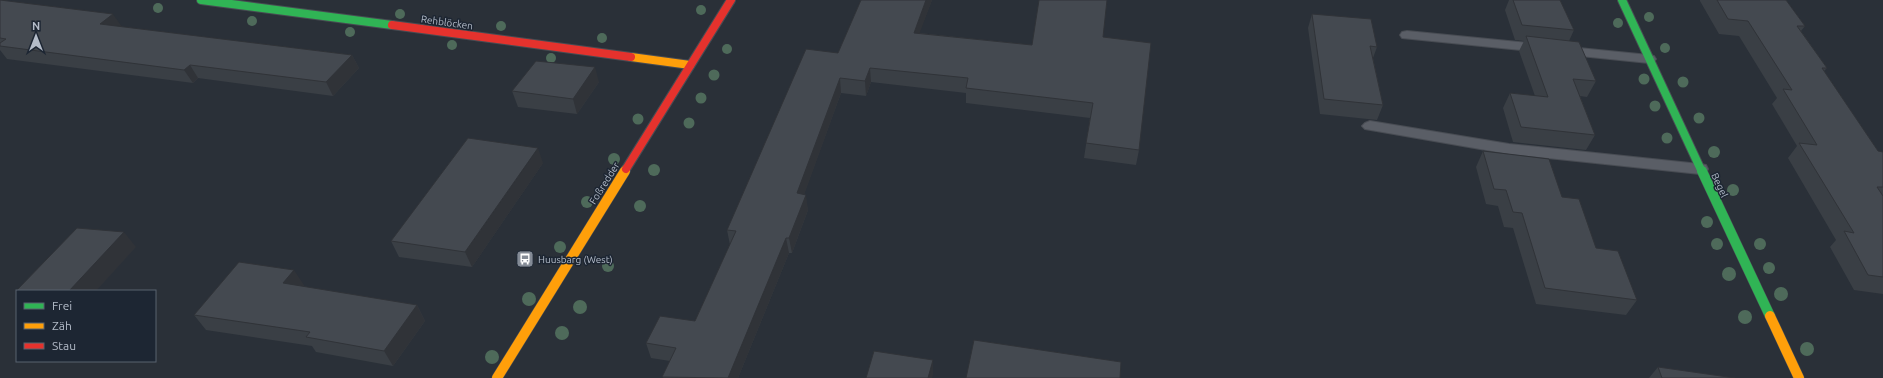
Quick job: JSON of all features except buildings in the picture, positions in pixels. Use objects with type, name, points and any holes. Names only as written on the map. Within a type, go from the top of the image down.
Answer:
[{"type":"street","name":"Rehblöcken","points":[[201,0],[690,65]]},
{"type":"street","name":"Foßredder","points":[[497,378],[731,0]]},
{"type":"street","name":"Begel","points":[[1622,0],[1799,378]]},
{"type":"lane","points":[[1407,35],[1649,59]]},
{"type":"lane","points":[[1370,126],[1509,149],[1700,169]]},
{"type":"traffic: fast","points":[[201,0],[392,25]]},
{"type":"traffic: fast","points":[[1622,0],[1770,316]]},
{"type":"traffic: slow","points":[[631,57],[690,65]]},
{"type":"traffic: slow","points":[[497,378],[626,169]]},
{"type":"traffic: slow","points":[[1770,316],[1799,378]]},
{"type":"traffic: jam","points":[[626,169],[731,0]]},
{"type":"traffic: jam","points":[[392,25],[631,57]]},
{"type":"place","name":"Huusbarg (West)","points":[[525,259]]}]
